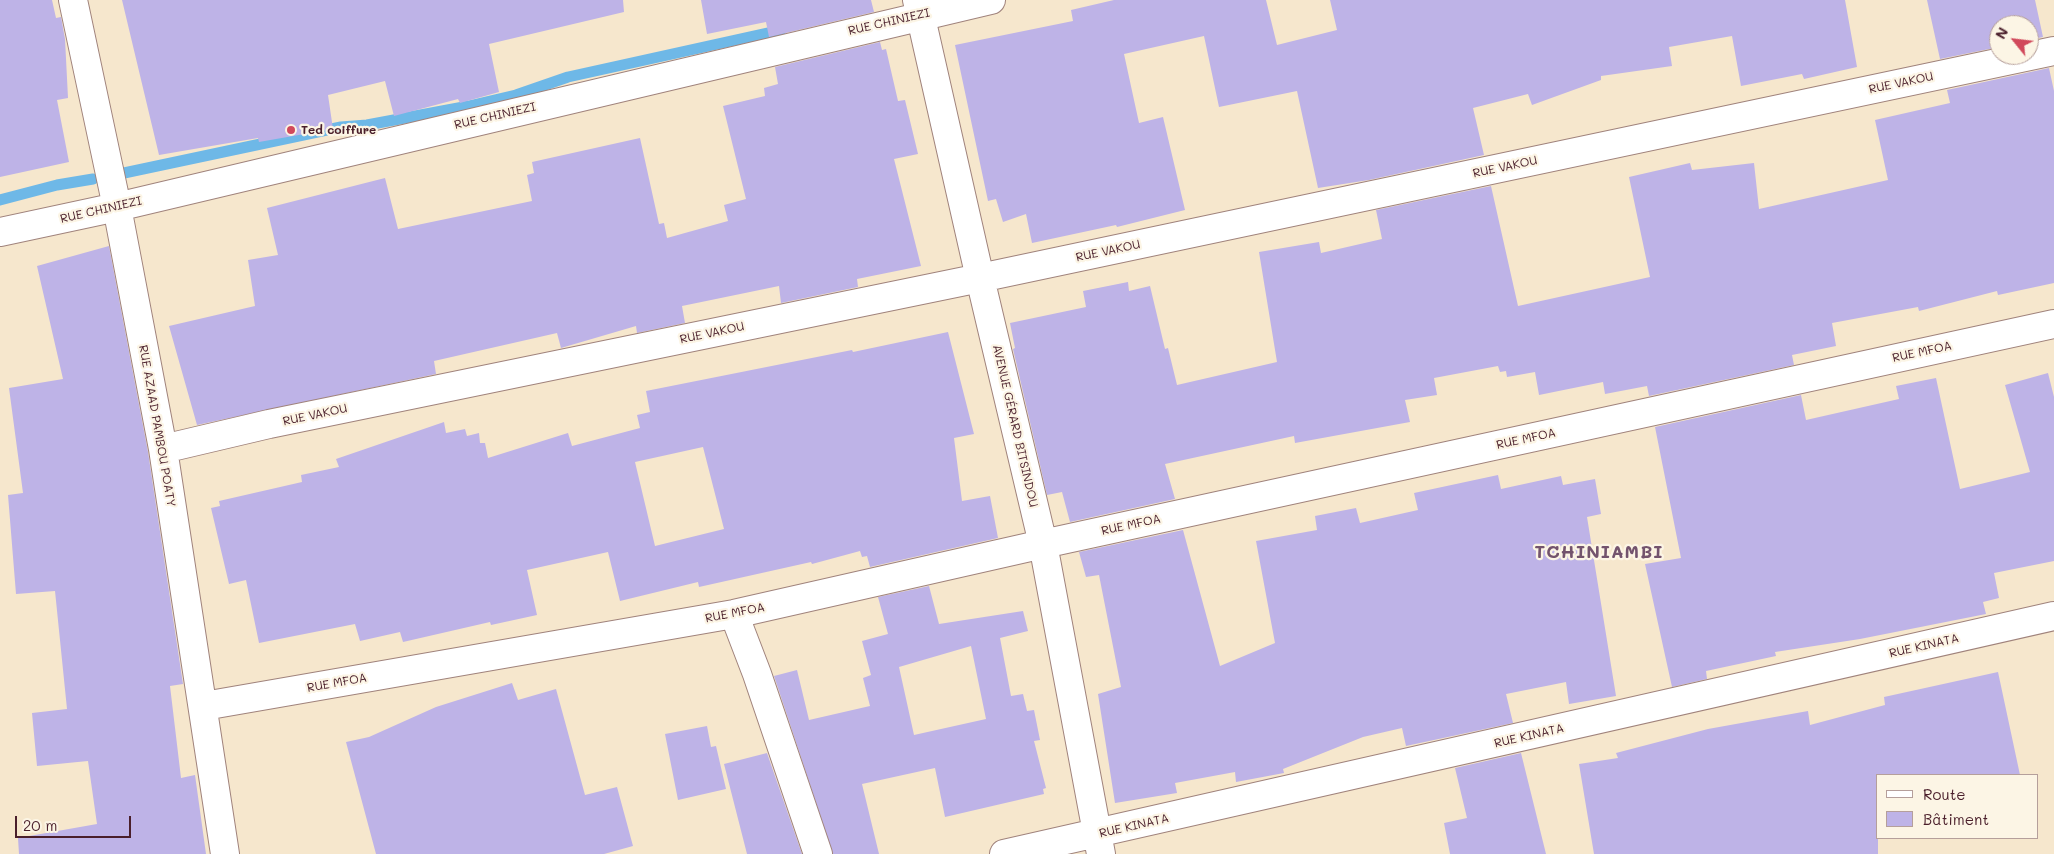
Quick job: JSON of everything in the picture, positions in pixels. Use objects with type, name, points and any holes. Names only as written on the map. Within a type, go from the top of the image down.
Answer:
[{"type":"street","name":"RUE AZAAD PAMBOU POATY","points":[[73,0],[117,206],[162,449],[204,706],[225,854]]},
{"type":"street","name":"RUE CHINIEZI","points":[[0,232],[117,206],[919,7],[991,0]]},
{"type":"street","name":"AVENUE GÉRARD BITSINDOU","points":[[919,7],[980,278],[1043,544],[1099,844]]},
{"type":"street","name":"RUE VAKOU","points":[[162,449],[269,424],[980,278],[2054,51]]},
{"type":"street","name":"RUE MFOA","points":[[204,706],[734,614],[1043,544],[2054,324]]},
{"type":"street","points":[[734,614],[757,674],[818,854]]},
{"type":"street","name":"RUE KINATA","points":[[1004,854],[1099,844],[2054,616]]},
{"type":"building","points":[[0,0],[52,0],[56,18],[61,17],[65,39],[68,98],[57,100],[69,162],[0,177]]},
{"type":"building","points":[[122,0],[623,0],[624,12],[489,44],[499,92],[460,103],[458,99],[394,116],[385,81],[328,95],[333,129],[259,142],[258,138],[159,155]]},
{"type":"building","points":[[701,0],[871,0],[874,12],[769,37],[766,22],[707,34]]},
{"type":"building","points":[[1114,0],[1266,0],[1277,45],[1337,30],[1330,0],[1845,0],[1857,67],[1804,79],[1802,74],[1741,86],[1732,36],[1669,47],[1672,66],[1601,76],[1601,80],[1532,105],[1528,94],[1473,108],[1484,155],[1369,180],[1318,188],[1297,91],[1219,107],[1204,36],[1124,54],[1139,123],[1163,117],[1185,210],[1117,227],[1116,225],[1032,243],[1026,214],[1003,222],[996,199],[988,201],[955,45],[1073,21],[1071,10]]},
{"type":"building","points":[[1927,0],[2035,0],[2038,15],[1989,15],[1989,49],[1940,59]]},
{"type":"building","points":[[2039,18],[2043,37],[2039,38]]},
{"type":"building","points":[[880,42],[882,50],[886,49],[898,101],[905,100],[918,154],[894,159],[921,266],[857,279],[858,287],[781,303],[779,286],[682,306],[685,323],[637,333],[636,326],[561,348],[557,333],[434,361],[436,374],[197,425],[169,326],[255,306],[248,260],[278,255],[267,208],[385,178],[398,229],[532,201],[527,175],[534,173],[532,162],[640,138],[659,224],[664,223],[667,238],[728,221],[724,205],[746,199],[723,106],[765,96],[764,88],[778,84],[775,67]]},
{"type":"building","points":[[2049,68],[2054,91],[2054,283],[1998,295],[1997,291],[1919,311],[1918,307],[1832,323],[1836,346],[1792,355],[1794,365],[1649,396],[1647,386],[1605,394],[1603,382],[1539,395],[1535,372],[1507,377],[1506,371],[1500,372],[1498,366],[1434,378],[1437,395],[1405,400],[1410,422],[1295,443],[1294,436],[1165,464],[1175,499],[1070,522],[1062,492],[1047,495],[1013,349],[1015,348],[1010,323],[1086,307],[1083,291],[1128,282],[1129,291],[1150,286],[1165,349],[1168,348],[1177,385],[1277,362],[1259,252],[1319,242],[1321,253],[1382,239],[1376,210],[1491,186],[1518,306],[1650,277],[1629,177],[1690,163],[1692,170],[1754,163],[1759,209],[1888,180],[1875,120],[1950,103],[1947,90]]},
{"type":"building","points":[[109,246],[148,452],[183,684],[170,686],[181,778],[195,775],[206,854],[19,854],[18,838],[97,824],[88,761],[37,766],[32,713],[67,709],[55,591],[16,594],[8,495],[23,493],[9,388],[63,379],[37,266]]},
{"type":"building","points":[[948,332],[974,434],[954,438],[962,501],[990,496],[998,538],[870,567],[867,556],[862,557],[860,551],[812,564],[811,562],[699,587],[698,582],[620,601],[608,552],[527,570],[537,615],[491,625],[490,622],[403,642],[400,632],[360,641],[355,624],[259,643],[246,580],[229,584],[211,508],[220,506],[219,501],[302,482],[301,475],[339,467],[336,459],[444,422],[446,433],[465,429],[467,436],[479,433],[480,443],[485,443],[488,458],[568,433],[572,446],[640,428],[637,415],[650,412],[646,391],[852,350],[853,352]],"holes":[[[703,447],[724,529],[655,546],[635,462]]]},
{"type":"building","points":[[2048,373],[2054,397],[2054,561],[1994,573],[1999,598],[1983,602],[1986,614],[1860,639],[1775,652],[1776,656],[1706,671],[1707,679],[1672,687],[1645,564],[1681,558],[1655,427],[1801,395],[1806,420],[1899,399],[1896,386],[1936,378],[1960,489],[2030,472],[2005,385]]},
{"type":"building","points":[[1498,475],[1501,489],[1561,476],[1563,485],[1595,479],[1601,514],[1587,517],[1616,696],[1569,704],[1566,682],[1506,694],[1513,723],[1406,746],[1402,728],[1363,737],[1283,769],[1284,773],[1236,782],[1235,772],[1175,783],[1177,793],[1115,803],[1098,694],[1121,687],[1099,575],[1086,577],[1079,552],[1183,530],[1220,666],[1275,643],[1256,541],[1317,530],[1315,516],[1356,508],[1360,523],[1418,510],[1414,493]]},
{"type":"building","points":[[929,586],[939,624],[1023,611],[1028,631],[1000,638],[1011,696],[1023,694],[1027,711],[1034,710],[1040,740],[1034,741],[1046,788],[1043,789],[1044,794],[945,817],[935,768],[862,784],[879,854],[833,854],[774,676],[797,670],[809,720],[870,706],[863,678],[871,675],[862,641],[888,634],[878,597]],"holes":[[[971,646],[986,719],[914,735],[899,667]]]},
{"type":"building","points":[[1998,672],[2020,774],[1876,774],[1876,839],[1878,839],[1878,854],[1594,854],[1579,764],[1618,758],[1616,753],[1708,729],[1808,711],[1810,725],[1885,705],[1884,697]]},
{"type":"building","points":[[512,683],[518,700],[556,689],[585,795],[617,787],[633,846],[604,854],[376,854],[346,742],[369,737],[436,707]]},
{"type":"building","points":[[707,726],[711,747],[716,746],[726,789],[678,800],[665,734]]},
{"type":"building","points":[[767,753],[802,854],[747,854],[724,764]]},
{"type":"building","points":[[1521,753],[1546,854],[1450,854],[1444,823],[1467,818],[1455,768]]},
{"type":"waterway","points":[[124,173],[341,127],[367,125],[469,106],[516,95],[568,77],[781,30]]},
{"type":"waterway","points":[[0,200],[57,185],[93,179]]},
{"type":"place","name":"Ted coiffure","points":[[291,130]]},
{"type":"district","name":"TCHINIAMBI","points":[[1599,552]]}]
